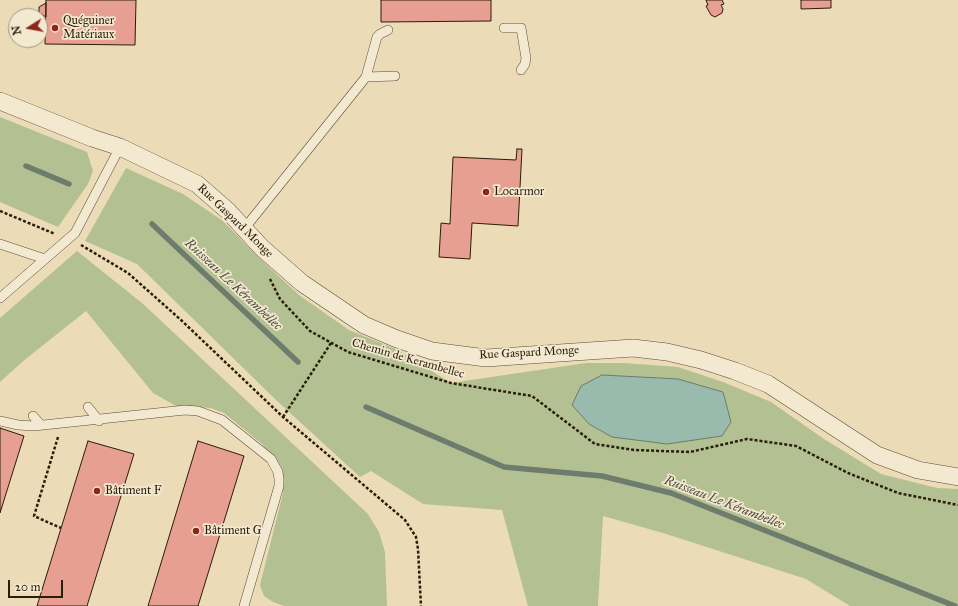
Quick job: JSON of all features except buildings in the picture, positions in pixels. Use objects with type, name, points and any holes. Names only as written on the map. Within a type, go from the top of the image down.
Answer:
[{"type":"street","name":"Rue Gaspard Monge","points":[[0,101],[92,138],[120,147],[198,184],[228,211],[262,248],[302,282],[364,325],[397,339],[432,351],[486,358],[633,348],[667,352],[701,360],[768,384],[877,455],[918,470],[958,477]]},
{"type":"lane","points":[[504,28],[521,28],[526,58],[522,70]]},
{"type":"lane","points":[[244,228],[366,77],[377,37],[388,30]]},
{"type":"lane","points":[[366,77],[395,76]]},
{"type":"lane","points":[[0,298],[76,233],[120,147]]},
{"type":"lane","points":[[0,244],[45,259]]},
{"type":"lane","points":[[88,407],[99,420]]},
{"type":"lane","points":[[0,421],[26,426],[99,420],[140,411],[185,410],[198,411],[222,420],[271,459],[280,479],[244,606]]},
{"type":"lane","points":[[33,416],[41,425]]},
{"type":"path","points":[[0,211],[68,239],[128,273],[181,320],[283,417],[405,520],[410,525],[416,537],[421,606]]},
{"type":"path","name":"Chemin de Kerambellec","points":[[262,248],[266,273],[280,299],[310,331],[348,352],[451,383],[532,396],[595,444],[634,450],[690,452],[747,439],[796,446],[848,473],[898,493],[949,504],[958,504]]},
{"type":"path","points":[[283,417],[331,343]]},
{"type":"path","points":[[61,528],[34,516],[62,423]]},
{"type":"green space","points":[[0,117],[87,152],[93,171],[88,184],[58,227],[0,202]]},
{"type":"green space","points":[[126,168],[183,194],[223,221],[255,254],[299,295],[349,330],[398,350],[451,383],[586,363],[624,363],[678,367],[723,382],[771,402],[824,439],[881,474],[937,488],[958,489],[958,606],[850,606],[806,579],[663,533],[603,516],[598,606],[528,606],[502,510],[423,504],[371,471],[360,477],[276,400],[137,264],[85,241]]},
{"type":"green space","points":[[77,251],[142,303],[368,514],[379,532],[385,552],[387,606],[284,606],[273,602],[264,596],[260,585],[283,493],[283,473],[281,467],[262,444],[224,413],[211,408],[176,406],[153,393],[86,311],[22,362],[0,382],[0,318]]},
{"type":"shaded area","points":[[602,375],[678,379],[723,392],[731,422],[722,436],[667,444],[612,437],[589,424],[572,405],[581,386]]},
{"type":"waterway","name":"Ruisseau Le Kérambellec","points":[[26,166],[69,184]]},
{"type":"waterway","name":"Ruisseau Le Kérambellec","points":[[152,224],[298,362]]},
{"type":"waterway","name":"Ruisseau Le Kérambellec","points":[[366,407],[504,467],[602,476],[671,493],[955,606]]},
{"type":"place","name":"Quéguiner Matériaux","points":[[55,28]]},
{"type":"place","name":"Locarmor","points":[[486,192]]},
{"type":"place","name":"Bâtiment F","points":[[97,491]]},
{"type":"place","name":"Bâtiment G","points":[[196,531]]}]
